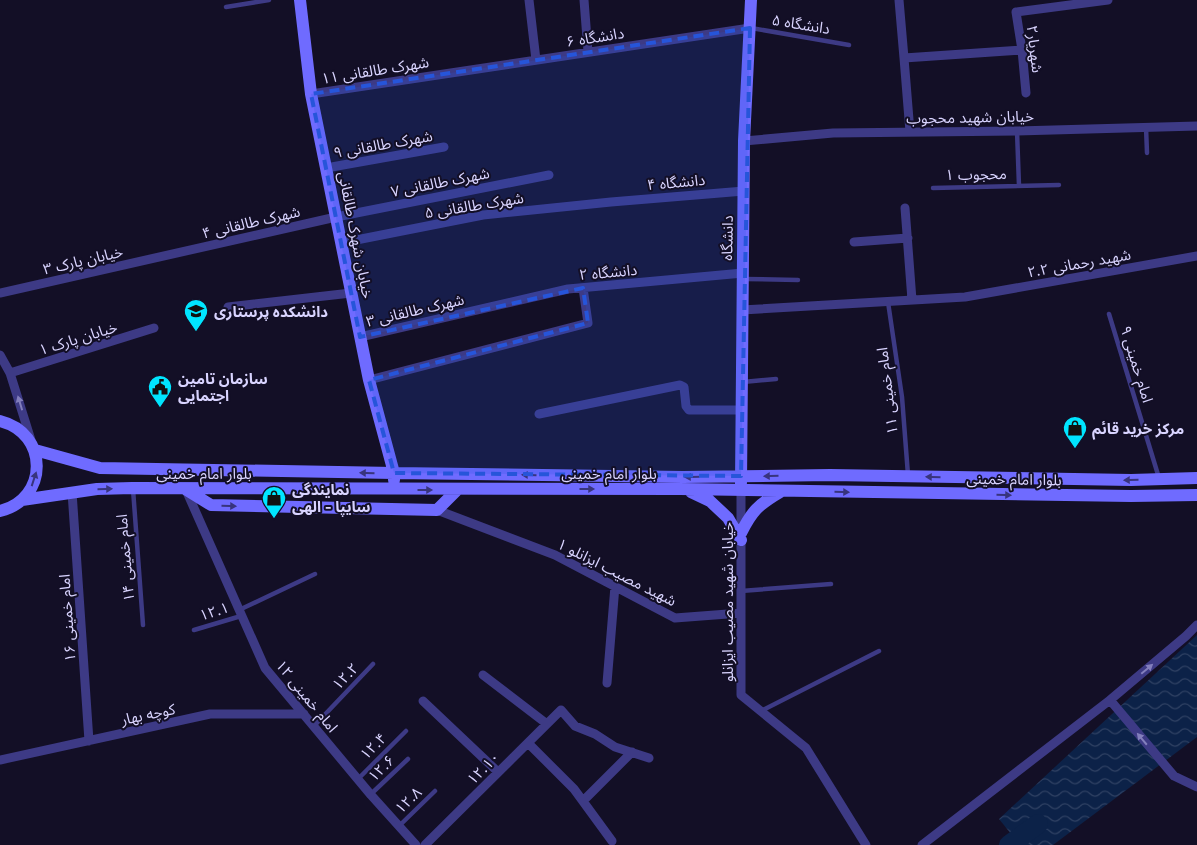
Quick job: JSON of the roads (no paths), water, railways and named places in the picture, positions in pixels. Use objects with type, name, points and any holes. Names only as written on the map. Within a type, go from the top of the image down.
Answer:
[{"type":"main road","name":"خیابان شهرک طالقانی","points":[[300,0],[311,94],[369,380],[394,473],[382,508]]},
{"type":"main road","name":"دانشگاه","points":[[741,491],[744,141],[751,0]]},
{"type":"main road","points":[[0,421],[10,424],[25,434],[34,450],[37,468],[33,486],[22,500]]},
{"type":"main road","name":"بلوار امام خمینی","points":[[34,450],[100,468],[683,477],[830,475],[1131,480],[1197,478]]},
{"type":"main road","name":"بلوار امام خمینی","points":[[0,510],[22,500],[97,489],[132,488],[687,490],[1131,496],[1197,495]]},
{"type":"main road","points":[[185,489],[211,505],[437,510],[458,490]]},
{"type":"main road","points":[[687,490],[710,501],[728,518],[741,536],[750,516],[764,501],[781,491]]},
{"type":"street","points":[[529,0],[536,60]]},
{"type":"street","points":[[584,0],[588,52]]},
{"type":"street","points":[[899,0],[910,132]]},
{"type":"street","name":"شهریار۲","points":[[1026,93],[1016,12],[1058,3],[1108,0]]},
{"type":"street","name":"دانشگاه ۶","points":[[444,74],[750,28]]},
{"type":"street","points":[[904,58],[1022,50]]},
{"type":"street","name":"شهرک طالقانی ۱۱","points":[[311,94],[444,74]]},
{"type":"street","name":"خیابان شهید محجوب","points":[[744,141],[833,133],[1197,126]]},
{"type":"street","name":"شهرک طالقانی ۹","points":[[326,168],[444,147]]},
{"type":"street","name":"شهرک طالقانی ۷","points":[[336,217],[549,174]]},
{"type":"street","name":"دانشگاه ۴","points":[[611,202],[744,190]]},
{"type":"street","name":"شهرک طالقانی ۵","points":[[341,243],[483,216],[611,202]]},
{"type":"street","points":[[905,208],[912,300]]},
{"type":"street","name":"شهرک طالقانی ۴","points":[[172,254],[336,217]]},
{"type":"street","points":[[854,242],[908,238]]},
{"type":"street","name":"خیابان پارک ۳","points":[[0,293],[172,254]]},
{"type":"street","name":"شهید رحمانی ۲.۲","points":[[742,310],[965,297],[1197,256]]},
{"type":"street","name":"دانشگاه ۲","points":[[477,310],[583,288],[743,276]]},
{"type":"street","points":[[369,380],[588,323],[583,288]]},
{"type":"street","points":[[228,307],[351,293]]},
{"type":"street","name":"شهرک طالقانی ۳","points":[[360,337],[477,310]]},
{"type":"street","name":"خیابان پارک ۱","points":[[10,373],[154,328]]},
{"type":"street","points":[[0,355],[10,373],[34,450]]},
{"type":"street","points":[[539,414],[680,386],[684,387],[686,406],[689,410],[742,410]]},
{"type":"street","name":"امام خمینی ۱۲","points":[[185,489],[265,668],[399,826],[412,845]]},
{"type":"street","name":"خیابان شهید مصیب ایزانلو","points":[[741,491],[740,695],[806,748],[866,845]]},
{"type":"street","name":"امام خمینی ۱۶","points":[[72,492],[89,741]]},
{"type":"street","name":"شهید مصیب ایزانلو ۱","points":[[437,510],[555,555],[675,618],[741,613]]},
{"type":"street","points":[[607,683],[615,586]]},
{"type":"street","points":[[922,845],[1110,700],[1197,625]]},
{"type":"street","points":[[483,675],[547,724]]},
{"type":"street","points":[[423,700],[498,772]]},
{"type":"street","points":[[1110,700],[1174,776],[1197,787]]},
{"type":"street","name":"۱۲.۱۰","points":[[425,845],[561,710],[576,726],[595,734],[615,747],[632,752]]},
{"type":"street","name":"کوچه بهار","points":[[0,760],[210,714],[304,714]]},
{"type":"street","points":[[528,742],[574,788],[612,841]]},
{"type":"street","points":[[583,801],[632,752],[649,758]]},
{"type":"lane","points":[[226,7],[269,0]]},
{"type":"lane","name":"دانشگاه ۵","points":[[750,28],[849,44]]},
{"type":"lane","points":[[1146,127],[1147,153]]},
{"type":"lane","name":"محجوب ۱","points":[[1017,130],[1019,186]]},
{"type":"lane","name":"محجوب ۱","points":[[933,188],[1059,185]]},
{"type":"lane","points":[[743,276],[798,280]]},
{"type":"lane","name":"امام خمینی ۱۱","points":[[888,302],[902,397],[908,477]]},
{"type":"lane","name":"امام خمینی ۹","points":[[1109,314],[1159,479]]},
{"type":"lane","points":[[742,382],[776,379]]},
{"type":"lane","name":"امام خمینی ۱۴","points":[[132,488],[143,625]]},
{"type":"lane","name":"۱۲.۱","points":[[194,630],[240,613],[315,574]]},
{"type":"lane","points":[[741,590],[831,584]]},
{"type":"lane","points":[[760,711],[879,651]]},
{"type":"lane","name":"۱۲.۲","points":[[314,726],[373,664]]},
{"type":"lane","name":"۱۲.۴","points":[[358,779],[406,731]]},
{"type":"lane","name":"۱۲.۶","points":[[371,795],[408,759]]},
{"type":"lane","name":"۱۲.۸","points":[[399,826],[435,791]]},
{"type":"water","points":[[1197,635],[1197,737],[1053,845],[1020,845],[999,819]]},
{"type":"waterway","points":[[1009,845],[1038,824]]},
{"type":"place","name":"دانشکده پرستاری","points":[[196,332]]},
{"type":"place","name":"سازمان تامین اجتمایی","points":[[160,408]]},
{"type":"place","name":"مرکز خرید قائم","points":[[1075,449]]},
{"type":"place","name":"نمایندگی سایپا - الهی","points":[[274,519]]}]
